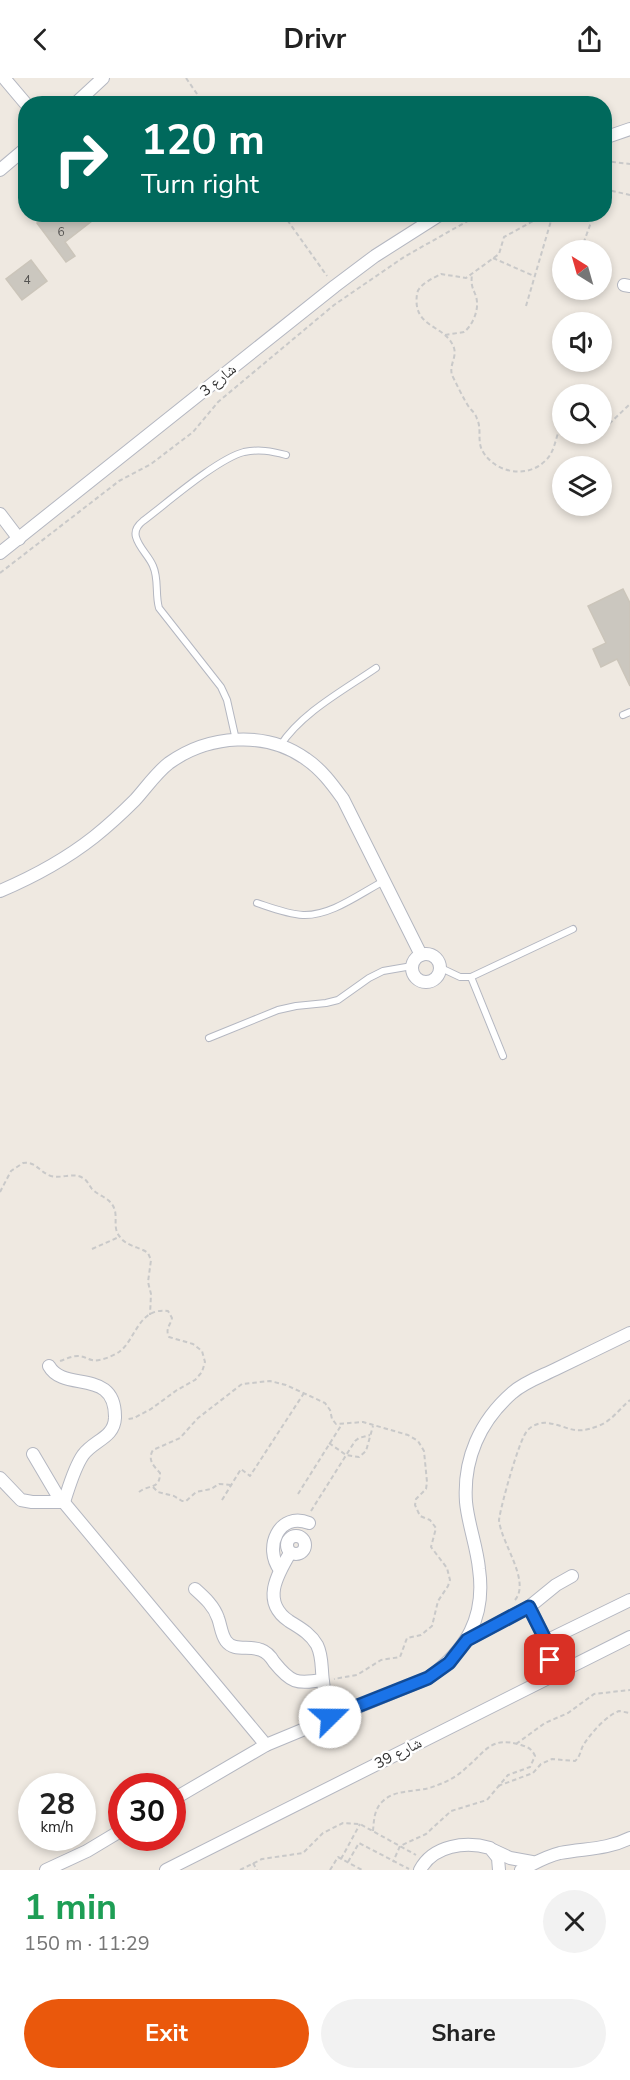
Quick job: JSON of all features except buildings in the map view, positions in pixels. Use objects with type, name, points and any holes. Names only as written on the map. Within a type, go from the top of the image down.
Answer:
[{"type":"street","points":[[4,78],[19,96]]},
{"type":"street","points":[[83,96],[102,78]]},
{"type":"street","points":[[612,135],[630,129]]},
{"type":"street","points":[[0,170],[18,155]]},
{"type":"street","name":"شارع 3","points":[[0,553],[334,286],[375,256],[428,222]]},
{"type":"street","points":[[0,514],[19,539]]},
{"type":"street","points":[[0,891],[43,870],[93,838],[134,801],[167,764],[189,751],[212,743],[236,740],[259,741],[280,746],[305,758],[327,776],[343,799],[421,955]]},
{"type":"street","points":[[421,955],[435,956],[440,963],[438,977],[434,980],[421,981],[414,975],[412,966],[421,955]]},
{"type":"street","points":[[186,1792],[266,1745],[428,1678],[449,1663],[467,1640],[476,1620],[481,1594],[479,1569],[466,1503],[466,1471],[475,1441],[491,1414],[514,1391],[630,1333]]},
{"type":"street","points":[[49,1366],[60,1378],[93,1383],[102,1388],[110,1397],[114,1408],[113,1428],[108,1436],[91,1446],[78,1463],[64,1502]]},
{"type":"street","points":[[33,1454],[49,1483],[64,1502],[266,1745]]},
{"type":"street","points":[[0,1478],[21,1500],[64,1502]]},
{"type":"street","points":[[280,1570],[272,1555],[274,1539],[287,1523],[308,1521],[300,1537],[305,1543],[304,1550],[298,1554],[291,1553],[280,1570],[275,1579],[274,1600],[278,1610],[285,1618],[304,1629],[318,1646],[330,1717]]},
{"type":"street","points":[[467,1640],[529,1607],[556,1585],[572,1576]]},
{"type":"street","points":[[195,1589],[213,1608],[225,1639],[230,1645],[237,1648],[260,1649],[292,1680],[305,1683],[322,1680]]},
{"type":"street","points":[[546,1641],[630,1600]]},
{"type":"street","points":[[529,1607],[546,1641],[544,1644],[556,1674]]},
{"type":"street","name":"شارع 39","points":[[166,1870],[630,1637]]},
{"type":"street","points":[[45,1870],[87,1851],[108,1838]]},
{"type":"street","points":[[423,1865],[440,1852],[461,1845],[490,1848],[529,1868],[559,1854],[601,1849],[630,1838]]},
{"type":"street","points":[[490,1848],[498,1858],[499,1870]]},
{"type":"lane","points":[[236,740],[227,700],[221,687],[159,608],[154,567],[136,538],[136,532],[138,525],[228,458],[257,450],[286,454]]},
{"type":"lane","points":[[280,746],[303,719],[376,668]]},
{"type":"lane","points":[[623,716],[630,712]]},
{"type":"lane","points":[[257,903],[294,914],[313,915],[326,912],[384,881]]},
{"type":"lane","points":[[441,968],[460,977],[471,977],[573,930]]},
{"type":"lane","points":[[209,1038],[278,1010],[338,1000],[383,971],[412,966]]},
{"type":"lane","points":[[471,977],[503,1056]]},
{"type":"path","points":[[186,78],[198,96]]},
{"type":"path","points":[[612,162],[630,164]]},
{"type":"path","points":[[612,191],[630,195]]},
{"type":"path","points":[[289,222],[334,286]]},
{"type":"path","points":[[0,573],[119,481],[151,464],[193,432],[218,402],[334,305],[404,257],[466,222]]},
{"type":"path","points":[[531,222],[504,237],[499,254],[472,274],[463,279],[441,274],[423,285],[417,292],[419,313],[422,319],[445,335],[454,348],[451,368],[453,378],[478,419],[480,445],[483,452],[493,462],[500,468],[516,472],[533,469],[540,466],[551,454],[555,444]]},
{"type":"path","points":[[526,306],[551,222]]},
{"type":"path","points":[[585,240],[591,222]]},
{"type":"path","points":[[493,258],[535,276]]},
{"type":"path","points":[[445,335],[464,332],[474,318],[477,302],[471,286],[472,274]]},
{"type":"path","points":[[612,421],[630,404]]},
{"type":"path","points":[[0,1192],[11,1171],[23,1163],[35,1164],[53,1177],[76,1175],[84,1178],[92,1188],[113,1205],[115,1230],[119,1237],[148,1253],[151,1260],[148,1274],[152,1294],[150,1315]]},
{"type":"path","points":[[92,1249],[119,1237]]},
{"type":"path","points":[[49,1366],[70,1357],[84,1357],[97,1361],[116,1354],[126,1344],[135,1328],[150,1315],[163,1310],[171,1314],[172,1318],[167,1332],[169,1337],[193,1344],[202,1351],[205,1362],[202,1372],[195,1380],[143,1414],[134,1418],[115,1419]]},
{"type":"path","points":[[139,1492],[153,1487],[160,1481],[160,1476],[151,1460],[153,1450],[180,1438],[198,1418],[242,1384],[275,1381],[325,1403],[330,1410],[333,1422],[342,1424],[358,1422],[413,1438],[424,1451],[427,1486],[416,1499],[415,1505],[420,1516],[430,1520],[436,1528],[431,1547],[447,1568],[450,1580],[448,1586],[438,1601],[432,1626],[421,1635],[407,1638],[400,1657],[374,1663],[357,1675],[322,1680]]},
{"type":"path","points":[[222,1500],[241,1469],[250,1476],[304,1393]]},
{"type":"path","points":[[513,1603],[519,1596],[519,1577],[500,1532],[499,1520],[523,1437],[534,1425],[542,1423],[550,1423],[572,1431],[597,1427],[616,1415],[630,1400]]},
{"type":"path","points":[[298,1494],[342,1424]]},
{"type":"path","points":[[330,1443],[354,1458],[363,1455],[373,1425]]},
{"type":"path","points":[[308,1521],[355,1441],[370,1435]]},
{"type":"path","points":[[153,1487],[158,1492],[186,1501],[196,1492],[211,1489],[219,1484],[231,1485]]},
{"type":"path","points":[[516,1744],[538,1727],[568,1713],[594,1694],[630,1690]]},
{"type":"path","points":[[498,1786],[534,1773],[552,1759],[575,1761],[579,1758],[586,1742],[608,1718],[619,1711],[630,1713]]},
{"type":"path","points":[[373,1831],[375,1813],[385,1798],[433,1787],[450,1779],[465,1770],[492,1744],[508,1742],[532,1750],[535,1756],[530,1767],[508,1775],[487,1800],[451,1811],[426,1834],[400,1846],[393,1862]]},
{"type":"path","points":[[533,1763],[537,1769]]},
{"type":"path","points":[[240,1870],[271,1857],[303,1853],[323,1833],[343,1823],[360,1824],[400,1846],[423,1865]]},
{"type":"path","points":[[341,1859],[360,1824]]},
{"type":"path","points":[[348,1862],[358,1843],[411,1870]]},
{"type":"path","points":[[330,1870],[338,1857],[362,1870]]},
{"type":"path","points":[[253,1863],[257,1870]]},
{"type":"route","points":[[330,1717],[428,1678],[449,1663],[467,1640],[529,1607],[546,1641],[544,1644],[550,1660]]}]
